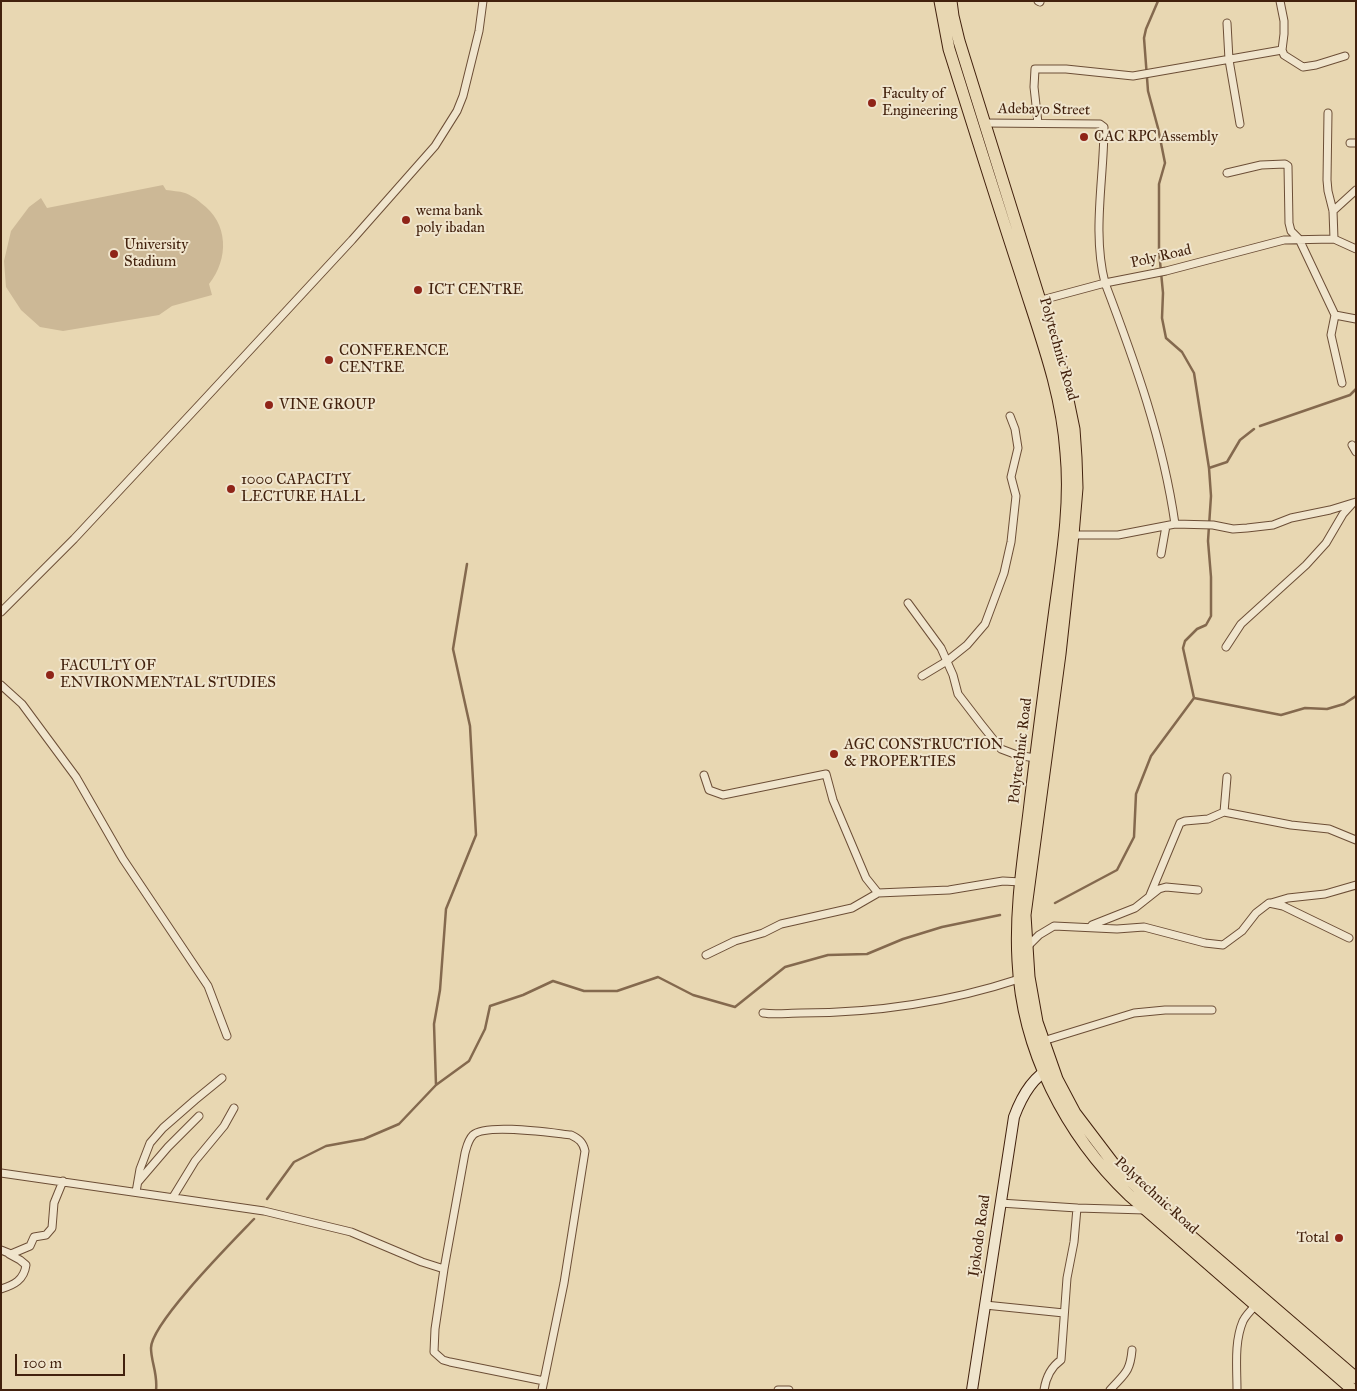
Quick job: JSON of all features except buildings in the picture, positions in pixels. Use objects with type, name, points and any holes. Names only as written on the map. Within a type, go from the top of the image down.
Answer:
[{"type":"main road","name":"Polytechnic Road","points":[[940,1],[949,49],[990,159],[1034,302],[1062,371],[1074,429],[1077,488],[1068,535],[1036,758],[1018,919],[1019,979],[1027,1022],[1051,1075],[1066,1116],[1085,1146],[1112,1179],[1353,1390]]},
{"type":"main road","name":"Polytechnic Road","points":[[951,1],[952,16],[984,123],[990,159]]},
{"type":"main road","name":"Polytechnic Road","points":[[1068,535],[1060,654],[1025,915],[1026,948],[1033,1005],[1051,1075],[1083,1125],[1116,1167],[1128,1179],[1192,1237],[1356,1378]]},
{"type":"main road","name":"Ijokodo Road","points":[[972,1390],[1014,1118],[1022,1099],[1038,1078],[1051,1075]]},
{"type":"street","points":[[1,612],[74,539],[201,403],[352,240],[434,146],[457,111],[463,96],[480,31],[484,1]]},
{"type":"street","points":[[1280,1],[1284,21],[1282,50],[1284,55],[1291,61],[1303,67],[1316,66],[1345,56]]},
{"type":"street","points":[[1227,23],[1229,60],[1240,124]]},
{"type":"street","points":[[1038,123],[1034,87],[1035,69],[1066,69],[1133,76],[1282,50]]},
{"type":"street","points":[[1328,114],[1327,180],[1333,211],[1334,239],[1356,249]]},
{"type":"street","name":"Adebayo Street","points":[[984,123],[1103,125],[1099,248],[1100,263],[1105,283]]},
{"type":"street","points":[[1227,174],[1261,165],[1285,164],[1288,166],[1289,223],[1291,231],[1299,240],[1335,315],[1331,335],[1342,383]]},
{"type":"street","points":[[1333,211],[1356,190]]},
{"type":"street","name":"Poly Road","points":[[1034,302],[1105,283],[1166,271],[1275,242],[1334,239]]},
{"type":"street","points":[[1105,283],[1148,403],[1162,453],[1170,491],[1174,524]]},
{"type":"street","points":[[1335,315],[1356,319]]},
{"type":"street","points":[[922,676],[948,661],[967,645],[985,624],[1004,573],[1011,542],[1016,496],[1011,477],[1018,448],[1015,429],[1010,416]]},
{"type":"street","points":[[1068,535],[1118,535],[1174,524],[1213,525],[1233,529],[1273,525],[1291,518],[1354,503]]},
{"type":"street","points":[[1226,647],[1241,624],[1306,565],[1326,543],[1343,514],[1354,503]]},
{"type":"street","points":[[1161,554],[1166,526]]},
{"type":"street","points":[[908,603],[941,648],[948,661],[958,694],[1001,749],[1017,755],[1036,758]]},
{"type":"street","points":[[1,686],[22,704],[76,777],[124,859],[208,986],[228,1036]]},
{"type":"street","points":[[704,775],[709,790],[723,794],[826,774],[833,800],[866,878],[878,893]]},
{"type":"street","points":[[1224,812],[1227,777]]},
{"type":"street","points":[[1150,895],[1180,823],[1191,820],[1208,819],[1224,812],[1291,825],[1329,829],[1356,840]]},
{"type":"street","points":[[706,955],[735,941],[763,933],[781,924],[852,908],[878,893],[949,890],[1003,881],[1021,882]]},
{"type":"street","points":[[1026,948],[1039,935],[1054,926],[1090,926],[1117,929],[1144,927],[1205,943],[1223,945],[1242,931],[1256,913],[1269,903],[1288,898],[1325,894],[1356,885]]},
{"type":"street","points":[[1090,926],[1135,908],[1159,889],[1166,887],[1198,890]]},
{"type":"street","points":[[1269,903],[1283,906],[1349,938]]},
{"type":"street","points":[[762,1013],[840,1013],[927,1003],[989,989],[1019,979]]},
{"type":"street","points":[[1043,1041],[1134,1013],[1165,1010],[1212,1010]]},
{"type":"street","points":[[136,1192],[140,1169],[150,1143],[163,1128],[222,1078]]},
{"type":"street","points":[[173,1197],[195,1160],[224,1126],[234,1108]]},
{"type":"street","points":[[138,1182],[168,1147],[199,1116]]},
{"type":"street","points":[[542,1390],[544,1381],[566,1273],[585,1151],[583,1143],[571,1135],[504,1129],[482,1130],[474,1134],[468,1141],[465,1152],[444,1268],[433,1345],[434,1352],[443,1360],[450,1362],[544,1381]]},
{"type":"street","points":[[1,1173],[264,1211],[351,1232],[422,1262],[444,1268]]},
{"type":"street","points":[[1,1254],[11,1254],[30,1246],[34,1237],[46,1235],[52,1228],[54,1203],[63,1182]]},
{"type":"street","points":[[1000,1203],[1147,1210]]},
{"type":"street","points":[[1044,1390],[1050,1372],[1061,1360],[1067,1278],[1078,1208]]},
{"type":"street","points":[[1,1250],[11,1254],[26,1265],[22,1278],[12,1285],[1,1289]]},
{"type":"street","points":[[985,1305],[1064,1313]]},
{"type":"street","points":[[1237,1390],[1236,1362],[1241,1327],[1244,1318],[1256,1305]]},
{"type":"street","points":[[1110,1390],[1131,1365],[1132,1350]]},
{"type":"street","points":[[778,1390],[789,1390]]},
{"type":"shaded area","name":"University Stadium","points":[[163,185],[166,190],[185,193],[195,199],[210,211],[217,221],[221,231],[223,253],[216,274],[209,284],[212,295],[172,306],[159,315],[63,331],[40,327],[21,310],[6,287],[4,261],[11,231],[29,207],[41,198],[47,208]]},
{"type":"waterway","points":[[1055,903],[1117,870],[1134,837],[1136,794],[1151,756],[1194,698],[1183,648],[1185,641],[1197,629],[1206,625],[1211,616],[1211,577],[1208,541],[1211,496],[1209,468],[1194,373],[1182,352],[1166,338],[1162,318],[1163,293],[1159,251],[1159,184],[1165,163],[1148,91],[1144,38],[1158,1]]},
{"type":"waterway","points":[[1260,426],[1350,395],[1356,389]]},
{"type":"waterway","points":[[1209,468],[1227,462],[1240,440],[1254,429]]},
{"type":"waterway","points":[[436,1085],[434,1024],[440,990],[446,909],[476,835],[470,726],[453,649],[467,564]]},
{"type":"waterway","points":[[1194,698],[1281,715],[1305,708],[1327,709],[1344,704],[1356,696]]},
{"type":"waterway","points":[[267,1199],[294,1162],[326,1146],[364,1139],[399,1124],[436,1085],[469,1061],[485,1029],[490,1006],[523,995],[553,981],[584,991],[617,991],[658,977],[693,995],[735,1007],[785,967],[828,955],[867,954],[903,939],[942,927],[1000,915]]},
{"type":"waterway","points":[[156,1390],[151,1348],[164,1320],[195,1282],[254,1219]]},
{"type":"place","name":"Faculty of Engineering","points":[[872,103]]},
{"type":"place","name":"CAC RPC Assembly","points":[[1084,137]]},
{"type":"place","name":"wema bank poly ibadan","points":[[406,220]]},
{"type":"place","name":"University Stadium","points":[[114,254]]},
{"type":"place","name":"ICT CENTRE","points":[[418,290]]},
{"type":"place","name":"CONFERENCE CENTRE","points":[[329,360]]},
{"type":"place","name":"VINE GROUP","points":[[269,405]]},
{"type":"place","name":"1000 CAPACITY LECTURE HALL","points":[[231,489]]},
{"type":"place","name":"FACULTY OF ENVIRONMENTAL STUDIES","points":[[50,675]]},
{"type":"place","name":"AGC CONSTRUCTION & PROPERTIES","points":[[834,754]]},
{"type":"place","name":"Total","points":[[1339,1238]]}]
